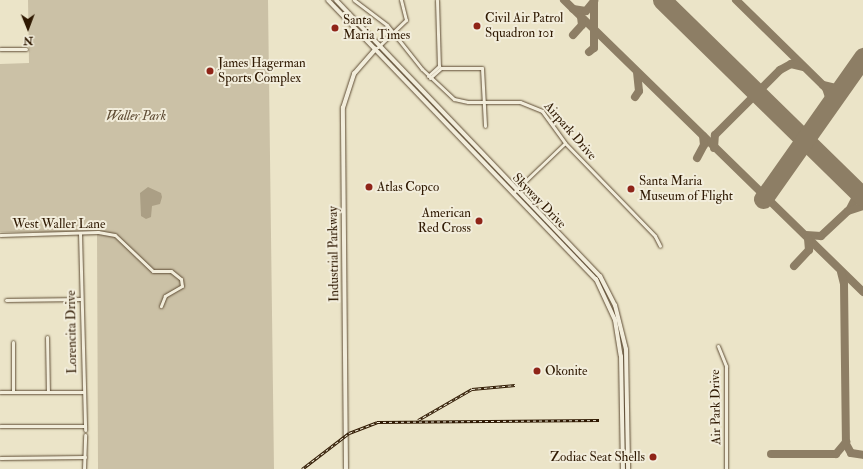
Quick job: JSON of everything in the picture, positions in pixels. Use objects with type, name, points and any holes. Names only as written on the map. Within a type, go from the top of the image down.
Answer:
[{"type":"main road","name":"Skyway Drive","points":[[328,0],[589,261],[615,306],[626,349],[628,469]]},
{"type":"main road","name":"Skyway Drive","points":[[336,0],[380,44],[585,264],[609,303],[622,356],[623,469]]},
{"type":"street","name":"Airpark Drive","points":[[354,0],[395,33],[429,77],[454,99],[485,102],[520,102],[535,106],[548,117],[565,143],[655,236],[660,246]]},
{"type":"street","points":[[376,49],[380,44],[395,33],[406,20],[401,0]]},
{"type":"street","points":[[437,0],[440,67]]},
{"type":"street","points":[[0,49],[26,49]]},
{"type":"street","name":"Industrial Parkway","points":[[346,469],[343,108],[354,74],[376,49]]},
{"type":"street","points":[[429,77],[440,67],[482,68],[485,102],[485,126]]},
{"type":"street","points":[[516,189],[565,143]]},
{"type":"street","name":"West Waller Lane","points":[[0,235],[80,233],[115,235],[153,271],[177,274],[182,286],[165,296],[161,306]]},
{"type":"street","name":"Lorencita Drive","points":[[80,233],[85,430]]},
{"type":"street","points":[[6,300],[81,299]]},
{"type":"street","points":[[47,337],[48,392]]},
{"type":"street","points":[[13,342],[13,392]]},
{"type":"street","name":"Air Park Drive","points":[[718,346],[726,366],[726,469]]},
{"type":"street","points":[[0,392],[83,392]]},
{"type":"street","points":[[0,426],[85,426]]},
{"type":"street","points":[[84,469],[85,436]]},
{"type":"street","points":[[0,458],[85,457]]},
{"type":"green space","name":"Waller Park","points":[[28,0],[268,0],[274,469],[98,469],[97,232],[0,232],[0,64],[29,63]]},
{"type":"shaded area","points":[[148,187],[161,193],[162,197],[160,204],[152,206],[151,217],[146,219],[141,216],[140,193]]},
{"type":"taxiway","points":[[564,0],[863,292]]},
{"type":"taxiway","points":[[589,52],[594,48],[594,0]]},
{"type":"taxiway","points":[[736,0],[826,88],[830,100],[827,109]]},
{"type":"taxiway","points":[[573,9],[586,11],[594,1]]},
{"type":"taxiway","points":[[573,35],[582,25],[581,17]]},
{"type":"taxiway","points":[[714,148],[715,135],[780,70],[791,64],[803,67]]},
{"type":"taxiway","points":[[635,97],[639,91],[637,73]]},
{"type":"taxiway","points":[[823,85],[836,88],[848,79]]},
{"type":"taxiway","points":[[697,158],[704,145],[703,136]]},
{"type":"taxiway","points":[[848,183],[856,197],[850,209]]},
{"type":"taxiway","points":[[806,235],[821,236],[848,211],[863,206]]},
{"type":"taxiway","points":[[794,266],[809,250],[808,238]]},
{"type":"taxiway","points":[[841,272],[844,284],[846,444],[851,453],[863,455]]},
{"type":"taxiway","points":[[771,454],[836,454],[846,442]]},
{"type":"runway","points":[[662,0],[863,197]]},
{"type":"runway","points":[[763,199],[863,57]]},
{"type":"railway","points":[[418,420],[472,389],[515,385]]},
{"type":"railway","points":[[302,469],[349,433],[377,422],[599,420]]},
{"type":"place","name":"Civil Air Patrol Squadron 101","points":[[477,26]]},
{"type":"place","name":"Santa Maria Times","points":[[335,28]]},
{"type":"place","name":"James Hagerman Sports Complex","points":[[210,71]]},
{"type":"place","name":"Atlas Copco","points":[[369,187]]},
{"type":"place","name":"Santa Maria Museum of Flight","points":[[631,189]]},
{"type":"place","name":"American Red Cross","points":[[479,221]]},
{"type":"place","name":"Okonite","points":[[537,371]]},
{"type":"place","name":"Zodiac Seat Shells","points":[[653,457]]}]
